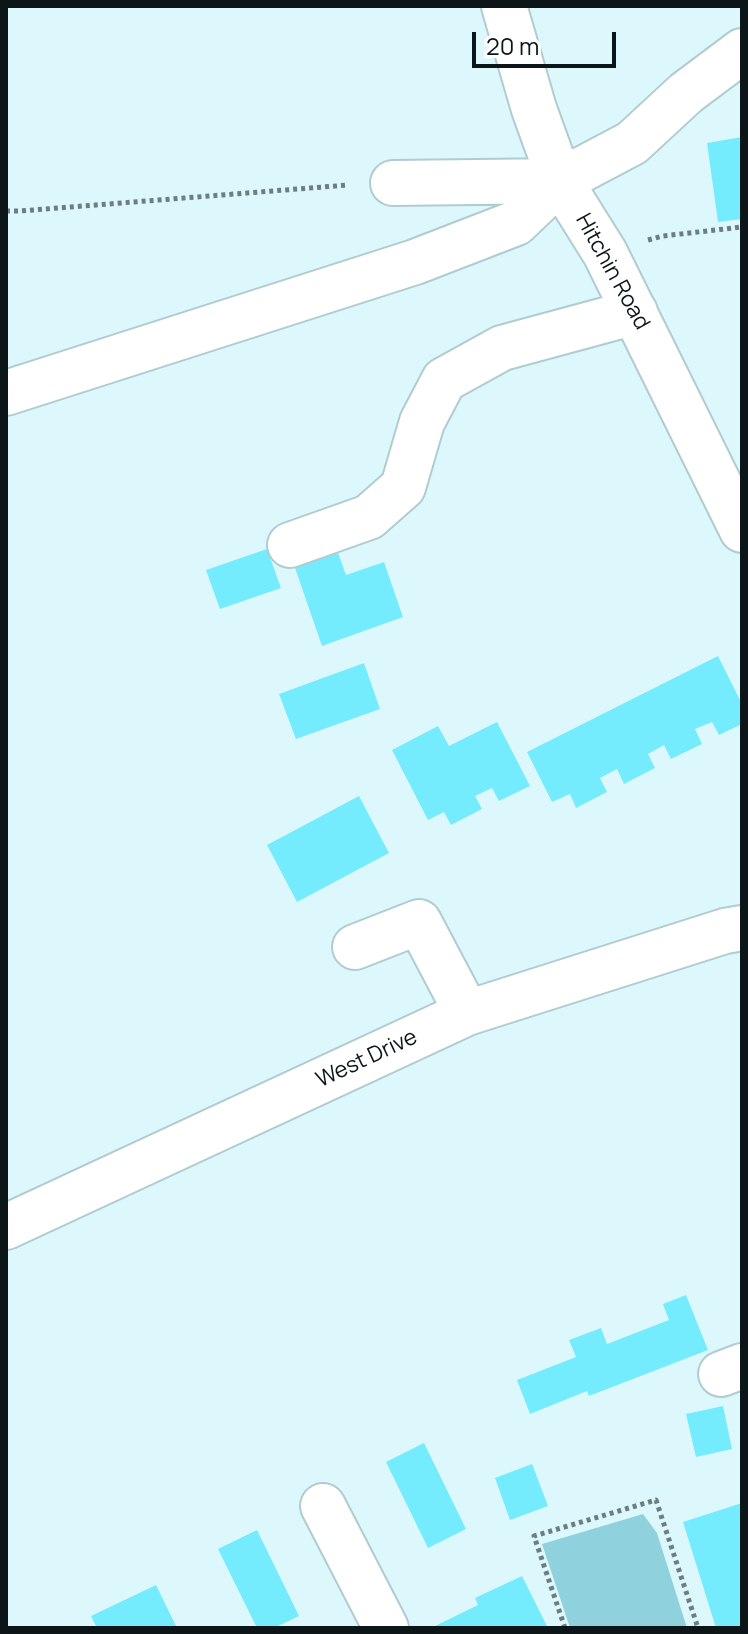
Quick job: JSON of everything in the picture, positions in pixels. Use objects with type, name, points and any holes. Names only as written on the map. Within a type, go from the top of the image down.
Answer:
[{"type":"street","name":"Hitchin Road","points":[[504,6],[534,109],[560,181],[605,253],[742,530]]},
{"type":"street","points":[[6,393],[415,262],[516,223],[560,181],[632,143],[686,93],[742,51]]},
{"type":"street","points":[[393,183],[560,181]]},
{"type":"street","points":[[290,545],[369,517],[403,487],[422,422],[444,380],[502,348],[635,312]]},
{"type":"street","points":[[355,947],[419,922],[467,1013]]},
{"type":"street","name":"West Drive","points":[[6,1227],[467,1013],[742,928]]},
{"type":"street","points":[[323,1506],[386,1628]]},
{"type":"path","points":[[6,211],[393,183]]},
{"type":"path","points":[[605,253],[663,236],[742,227]]},
{"type":"path","points":[[565,1628],[534,1536],[656,1500],[698,1628]]},
{"type":"shaded area","points":[[643,1514],[657,1533],[687,1628],[570,1628],[542,1544]]},
{"type":"building","points":[[742,137],[742,219],[718,222],[707,143]]},
{"type":"building","points":[[267,549],[281,588],[220,609],[206,570]]},
{"type":"building","points":[[337,550],[346,575],[384,562],[403,617],[322,646],[294,565]]},
{"type":"building","points":[[718,656],[742,704],[742,724],[719,735],[712,722],[695,729],[702,744],[671,759],[664,745],[648,754],[655,768],[624,784],[617,769],[600,778],[607,792],[576,808],[570,794],[552,802],[527,752]]},
{"type":"building","points":[[364,663],[380,709],[296,739],[279,694]]},
{"type":"building","points":[[497,722],[530,786],[499,801],[492,788],[475,796],[482,809],[451,825],[444,812],[428,820],[392,750],[438,726],[449,746]]},
{"type":"building","points":[[359,796],[389,853],[297,902],[267,845]]},
{"type":"building","points":[[686,1295],[708,1350],[589,1396],[587,1391],[530,1414],[517,1380],[576,1357],[569,1340],[601,1328],[607,1344],[669,1320],[663,1304]]},
{"type":"building","points":[[723,1406],[732,1449],[696,1457],[686,1414]]},
{"type":"building","points":[[424,1443],[466,1529],[428,1548],[386,1462]]},
{"type":"building","points":[[532,1464],[548,1506],[510,1520],[495,1478]]},
{"type":"building","points":[[742,1503],[742,1628],[716,1628],[683,1522]]},
{"type":"building","points":[[257,1530],[299,1616],[274,1628],[257,1628],[218,1549]]},
{"type":"building","points":[[522,1576],[548,1628],[431,1628],[478,1605],[475,1598]]},
{"type":"building","points":[[156,1585],[177,1628],[97,1628],[91,1616]]}]
